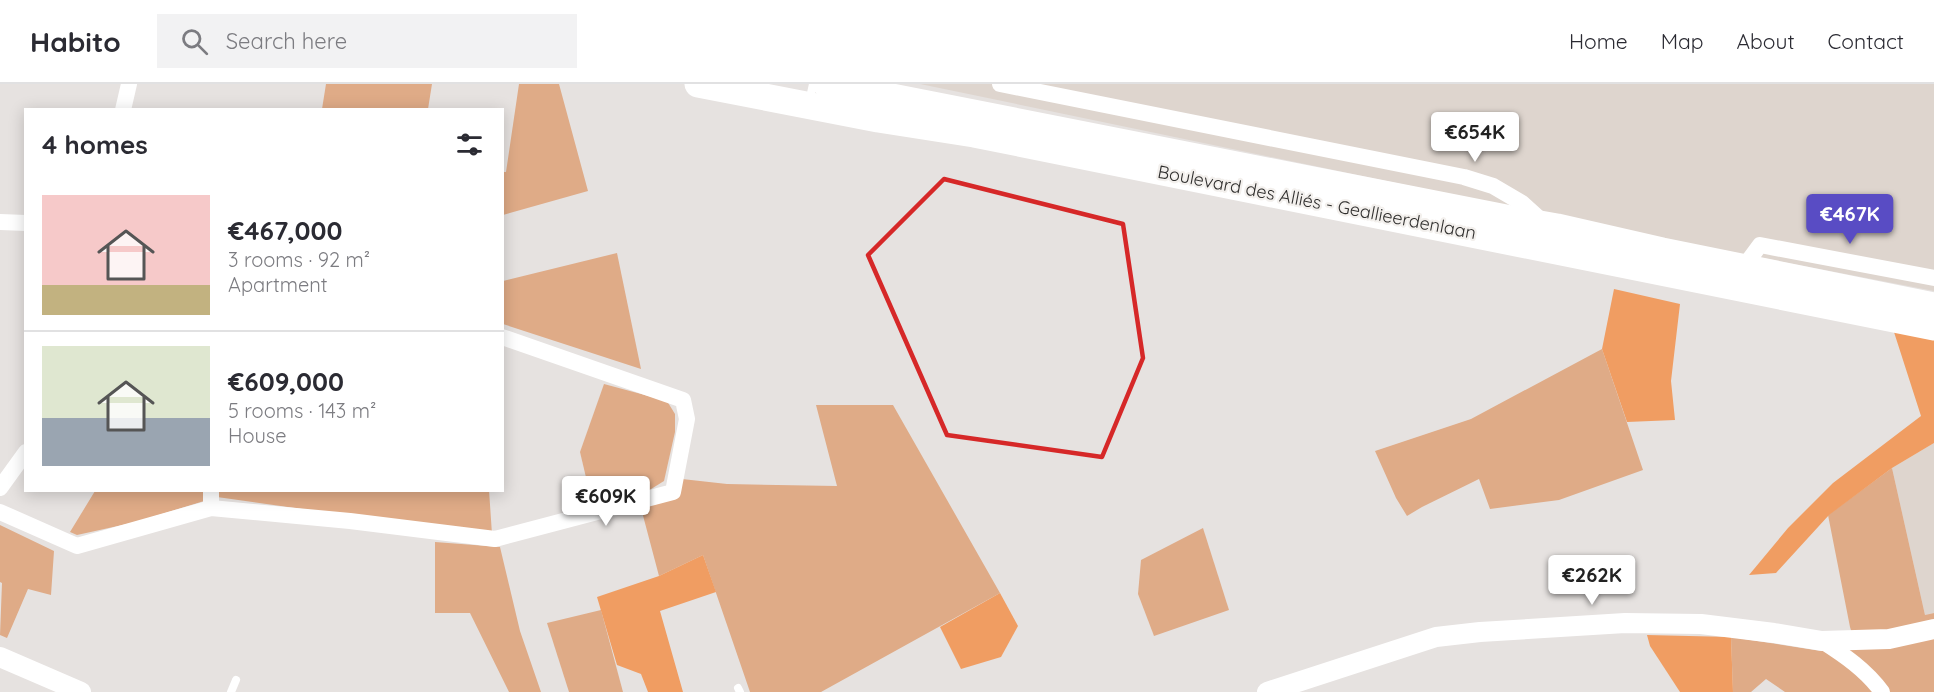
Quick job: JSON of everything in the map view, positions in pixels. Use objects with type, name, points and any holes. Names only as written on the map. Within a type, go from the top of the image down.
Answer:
[{"type":"highway","name":"Boulevard des Alliés - Geallieerdenlaan","points":[[701,84],[811,95],[998,139],[1934,327]]},
{"type":"highway","name":"Boulevard des Alliés - Geallieerdenlaan","points":[[826,84],[1546,225],[1743,268],[1934,306]]},
{"type":"street","points":[[123,108],[129,84]]},
{"type":"street","points":[[1000,84],[1061,90],[1464,177],[1493,186],[1522,203],[1546,225]]},
{"type":"street","points":[[0,222],[24,222]]},
{"type":"street","points":[[1743,268],[1760,244],[1934,278]]},
{"type":"street","points":[[0,512],[77,546],[212,508],[350,521],[495,539],[674,492],[687,419],[682,400],[504,338]]},
{"type":"street","points":[[0,488],[24,455]]},
{"type":"street","points":[[212,492],[212,508]]},
{"type":"street","points":[[1267,692],[1436,637],[1480,632],[1626,623],[1701,624],[1822,641],[1889,639],[1934,629]]},
{"type":"street","points":[[1822,641],[1849,658],[1882,692]]},
{"type":"street","points":[[0,657],[81,692]]},
{"type":"lane","points":[[231,692],[236,680]]},
{"type":"highlighted area","points":[[944,179],[1123,224],[1143,358],[1102,457],[947,435],[868,255]]},
{"type":"shaded area","points":[[326,84],[432,84],[428,108],[322,108]]},
{"type":"shaded area","points":[[519,84],[559,84],[588,191],[504,215],[504,172],[506,172]]},
{"type":"shaded area","points":[[920,84],[1934,84],[1934,291],[1695,245]]},
{"type":"shaded area","points":[[617,253],[641,369],[504,324],[504,281]]},
{"type":"shaded area","points":[[1614,289],[1680,304],[1671,381],[1675,420],[1627,422],[1602,349]]},
{"type":"shaded area","points":[[1893,329],[1934,340],[1934,443],[1892,468],[1829,515],[1776,573],[1749,575],[1788,528],[1833,483],[1921,416]]},
{"type":"shaded area","points":[[1602,349],[1643,470],[1559,500],[1490,509],[1479,479],[1407,516],[1396,498],[1375,451],[1471,419]]},
{"type":"shaded area","points":[[604,384],[667,401],[675,414],[675,432],[664,481],[643,494],[593,507],[580,452]]},
{"type":"shaded area","points":[[816,405],[893,405],[1000,593],[821,692],[750,692],[703,555],[659,576],[641,508],[682,479],[727,484],[837,486]]},
{"type":"shaded area","points":[[1934,443],[1934,613],[1925,615],[1892,468]]},
{"type":"shaded area","points":[[1892,468],[1925,615],[1934,613],[1934,692],[1785,692],[1766,679],[1751,692],[1733,692],[1731,637],[1821,651],[1856,647],[1828,515]]},
{"type":"shaded area","points":[[94,492],[489,492],[492,534],[217,497],[136,522],[77,535],[70,532]]},
{"type":"shaded area","points":[[0,525],[54,551],[51,595],[28,589],[7,638],[0,635],[2,583],[0,582]]},
{"type":"shaded area","points":[[1203,528],[1229,610],[1154,636],[1138,594],[1141,560]]},
{"type":"shaded area","points":[[435,542],[500,547],[520,631],[541,692],[509,692],[470,613],[435,613]]},
{"type":"shaded area","points":[[703,555],[716,592],[660,611],[683,692],[648,692],[641,674],[617,665],[597,597],[659,576]]},
{"type":"shaded area","points":[[1000,593],[1018,626],[1001,657],[961,669],[940,627]]},
{"type":"shaded area","points":[[601,610],[623,692],[569,692],[547,623]]},
{"type":"shaded area","points":[[1647,635],[1731,637],[1733,692],[1680,692],[1650,646]]}]
